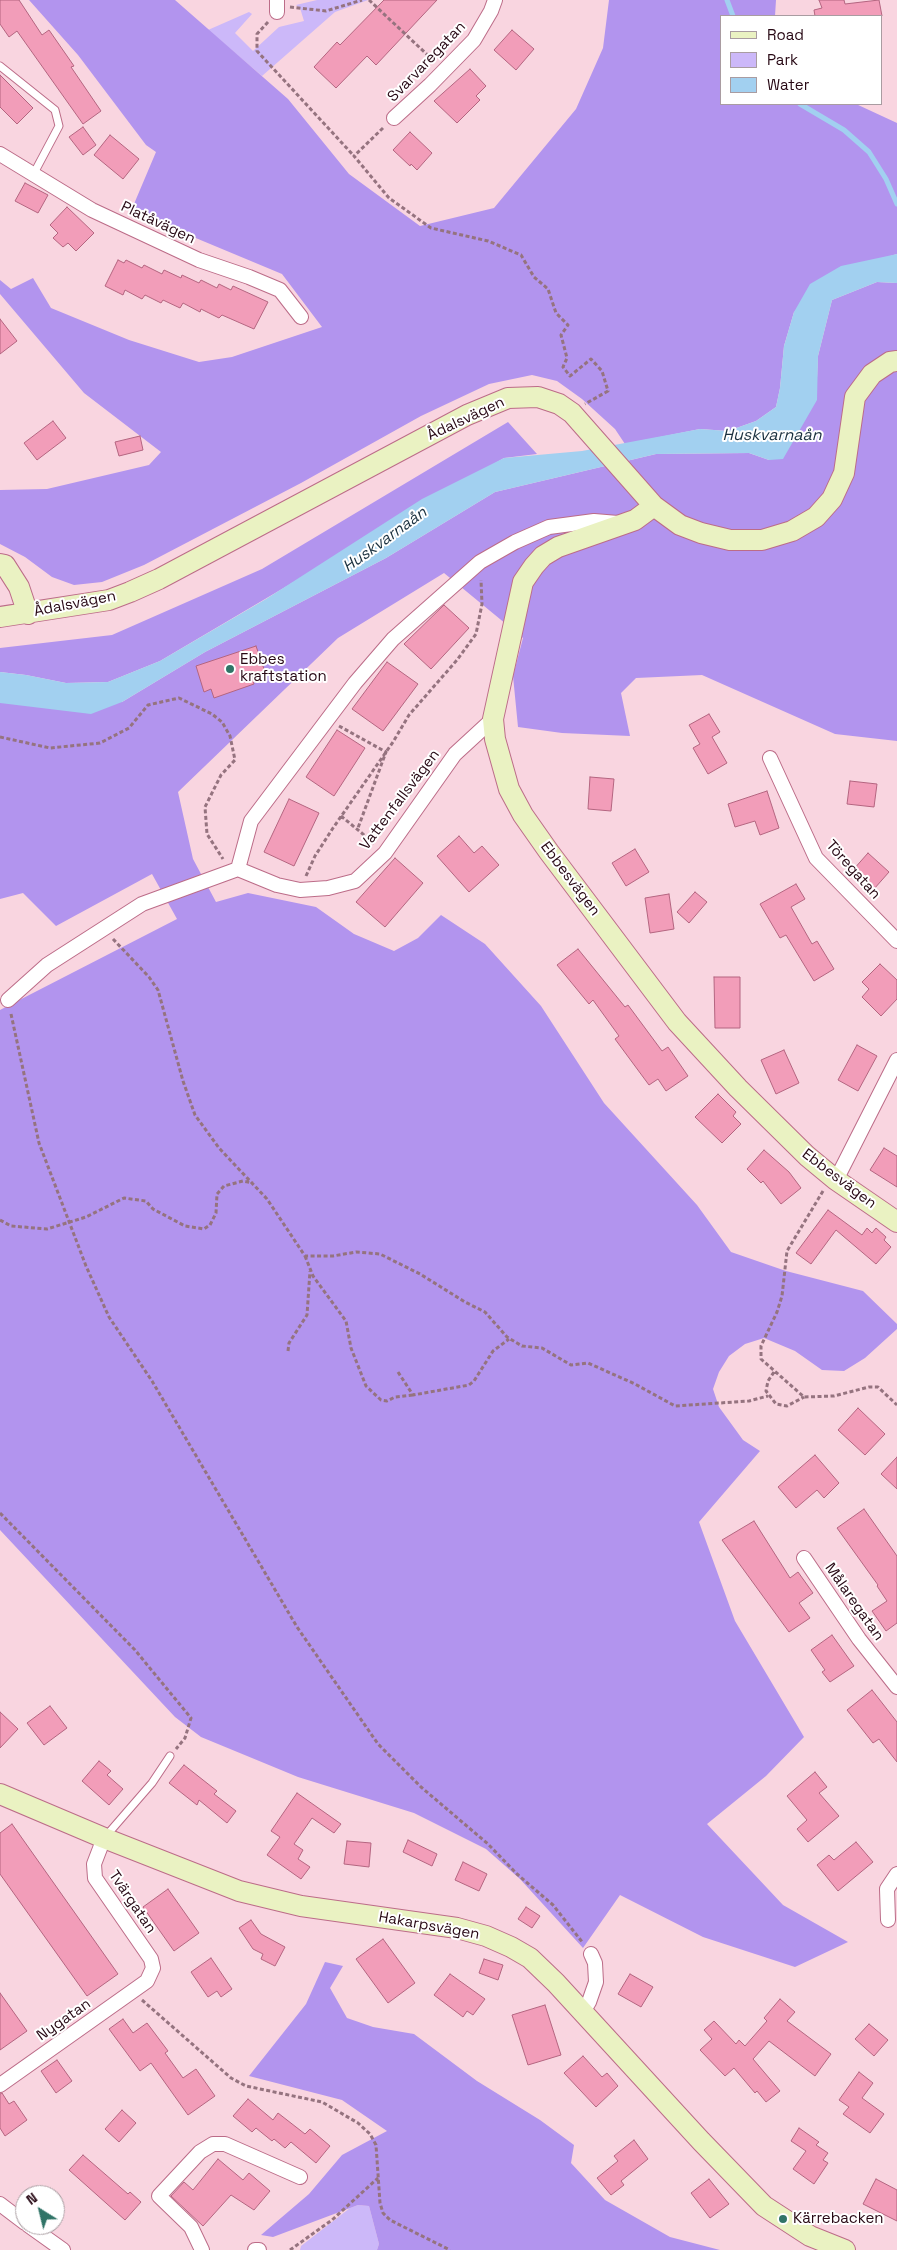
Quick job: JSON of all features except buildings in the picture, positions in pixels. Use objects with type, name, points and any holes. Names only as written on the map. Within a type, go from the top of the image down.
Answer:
[{"type":"street","name":"Svarvaregatan","points":[[394,118],[474,40],[491,11],[495,0]]},
{"type":"street","name":"Platåvägen","points":[[0,154],[92,210],[199,260],[280,290],[301,317]]},
{"type":"street","name":"Ådalsvägen","points":[[0,617],[109,600],[151,583],[468,415],[508,398],[538,397],[559,404],[572,413],[648,499],[680,525],[730,540],[762,540],[792,531],[816,517],[832,499],[844,473],[855,397],[872,374],[890,362],[897,361]]},
{"type":"street","name":"Ebbesvägen","points":[[648,499],[635,520],[558,547],[542,556],[523,582],[493,719],[495,739],[509,789],[523,814],[549,852],[677,1022],[745,1095],[807,1156],[834,1178],[897,1222]]},
{"type":"street","points":[[8,1000],[47,965],[142,904],[238,869],[251,821],[355,682],[393,639],[480,562],[515,542],[549,527],[594,521],[624,524]]},
{"type":"street","points":[[0,564],[5,565],[19,587],[28,614]]},
{"type":"street","name":"Vattenfallsvägen","points":[[238,869],[277,884],[300,890],[328,888],[355,881],[385,853],[455,754],[493,719]]},
{"type":"street","name":"Töregatan","points":[[770,758],[816,858],[897,941]]},
{"type":"street","points":[[834,1178],[897,1060]]},
{"type":"street","name":"Målaregatan","points":[[804,1558],[860,1639],[897,1687]]},
{"type":"street","name":"Hakarpsvägen","points":[[2,1798],[239,1891],[268,1899],[458,1928],[486,1936],[530,1958],[764,2206],[810,2236],[845,2250]]},
{"type":"street","name":"Tvärgatan","points":[[104,1838],[94,1864],[94,1878],[151,1959],[153,1968],[147,1981]]},
{"type":"street","points":[[888,1920],[887,1889],[897,1874]]},
{"type":"street","points":[[583,2012],[589,2002],[596,1982],[595,1963],[591,1954]]},
{"type":"street","name":"Nygatan","points":[[0,2085],[147,1981]]},
{"type":"street","points":[[202,2250],[191,2227],[159,2196],[200,2152],[213,2144],[225,2144],[300,2176]]},
{"type":"street","points":[[0,2204],[15,2216]]},
{"type":"street","points":[[42,2235],[63,2250]]},
{"type":"lane","points":[[0,66],[55,110],[59,126],[33,175]]},
{"type":"lane","points":[[104,1838],[141,1797],[170,1756]]},
{"type":"path","points":[[362,0],[326,11],[277,6],[257,34],[257,51],[354,156],[389,198],[431,228],[488,242],[521,256],[534,277],[548,288],[556,313],[568,325],[561,335],[567,358],[562,367],[570,376],[591,359],[602,371],[608,391],[572,413]]},
{"type":"path","points":[[370,0],[444,70]]},
{"type":"path","points":[[354,156],[394,118]]},
{"type":"path","points":[[300,890],[315,856],[409,715],[457,660],[476,634],[482,604],[480,562]]},
{"type":"path","points":[[0,737],[50,748],[100,743],[129,728],[148,706],[179,698],[212,714],[222,722],[230,736],[235,760],[221,775],[205,807],[207,834],[220,857],[238,869]]},
{"type":"path","points":[[350,732],[386,752]]},
{"type":"path","points":[[358,828],[386,752]]},
{"type":"path","points":[[341,816],[358,828],[385,853]]},
{"type":"path","points":[[105,928],[118,946],[150,977],[158,990],[183,1081],[195,1115],[219,1148],[266,1199],[305,1256],[310,1270],[323,1293],[346,1321],[351,1348],[366,1386],[381,1400],[387,1401],[395,1397],[469,1385],[482,1370],[493,1351],[509,1339]]},
{"type":"path","points":[[8,1000],[39,1143],[68,1222],[109,1317],[157,1389],[297,1627],[378,1744],[427,1793],[488,1844],[517,1874],[553,1905],[567,1920],[591,1954]]},
{"type":"path","points":[[804,1397],[761,1359],[760,1351],[782,1296],[787,1251],[834,1178]]},
{"type":"path","points":[[0,1220],[10,1226],[47,1229],[86,1217],[124,1198],[146,1202],[153,1210],[185,1226],[204,1229],[210,1225],[216,1213],[217,1194],[224,1186],[243,1181],[253,1183]]},
{"type":"path","points":[[305,1256],[333,1256],[356,1252],[380,1254],[420,1274],[485,1312],[509,1339],[522,1346],[542,1348],[571,1365],[588,1363],[635,1384],[675,1406],[749,1401],[768,1396]]},
{"type":"path","points":[[288,1351],[289,1343],[307,1315],[310,1270]]},
{"type":"path","points":[[398,1372],[413,1395]]},
{"type":"path","points":[[774,1372],[768,1381],[766,1391],[768,1396],[781,1406],[786,1406],[804,1397],[834,1396],[869,1387],[878,1387],[897,1405]]},
{"type":"path","points":[[0,1514],[134,1650],[191,1718],[185,1738],[170,1756]]},
{"type":"path","points":[[133,1991],[231,2078],[246,2086],[322,2102],[358,2123],[370,2134],[376,2145],[382,2213],[390,2220],[450,2250]]},
{"type":"path","points":[[290,2250],[339,2214],[379,2177]]},
{"type":"green space","points":[[317,0],[368,0],[335,12],[262,76],[208,30],[249,12],[252,14],[235,33],[253,51],[279,27],[304,21],[300,8],[296,5]]},
{"type":"green space","points":[[358,2205],[369,2206],[379,2244],[377,2250],[300,2250],[301,2246],[350,2208]]},
{"type":"shaded area","points":[[29,0],[175,0],[288,99],[349,174],[420,226],[494,208],[576,109],[603,48],[609,0],[776,0],[775,15],[720,15],[720,105],[858,105],[897,123],[897,254],[877,260],[794,312],[784,346],[776,407],[756,421],[728,431],[700,429],[625,444],[615,429],[582,399],[557,381],[532,375],[489,384],[421,416],[301,483],[144,565],[102,582],[74,585],[52,577],[25,557],[0,544],[0,490],[47,489],[149,465],[161,452],[84,393],[0,294],[0,280],[11,289],[33,278],[51,308],[129,340],[199,362],[232,357],[322,327],[282,274],[131,211],[156,152],[146,145],[78,55]]},
{"type":"shaded area","points":[[877,282],[897,283],[897,741],[835,734],[702,675],[636,678],[621,693],[630,736],[562,733],[518,727],[513,676],[523,638],[444,573],[338,638],[178,792],[193,859],[216,902],[248,893],[316,907],[354,934],[394,951],[418,938],[441,915],[485,944],[541,1006],[604,1103],[697,1205],[731,1252],[786,1271],[863,1291],[897,1324],[897,1329],[865,1358],[844,1371],[822,1370],[795,1351],[764,1338],[745,1344],[729,1356],[719,1372],[713,1389],[719,1407],[743,1440],[760,1451],[699,1522],[735,1621],[804,1737],[766,1776],[707,1824],[783,1905],[848,1942],[795,1967],[703,1937],[620,1895],[583,1948],[520,1879],[486,1849],[414,1813],[298,1777],[201,1737],[175,1717],[0,1530],[0,1010],[177,919],[152,874],[56,926],[23,893],[0,899],[0,703],[122,702],[205,652],[386,558],[495,492],[656,454],[749,453],[769,460],[816,400],[818,356],[832,300]]},
{"type":"shaded area","points":[[508,422],[537,454],[504,458],[160,661],[108,682],[66,683],[0,672],[0,648],[112,635],[262,569]]},
{"type":"shaded area","points":[[325,1962],[343,1966],[330,1988],[347,2018],[373,2027],[414,2034],[477,2081],[540,2120],[574,2145],[571,2163],[605,2200],[670,2237],[720,2250],[377,2250],[379,2244],[369,2206],[358,2205],[273,2237],[261,2235],[309,2194],[342,2155],[387,2131],[342,2100],[249,2076],[306,2004]]},
{"type":"water","name":"Huskvarnaån","points":[[897,254],[897,283],[877,282],[832,300],[818,356],[817,400],[783,459],[769,460],[749,453],[656,454],[495,492],[386,558],[205,652],[122,702],[91,714],[0,703],[0,672],[66,683],[108,682],[160,661],[266,599],[422,499],[504,458],[582,451],[700,429],[728,431],[756,421],[776,407],[784,346],[794,312],[810,284],[841,266]]},
{"type":"waterway","points":[[727,0],[733,15]]},
{"type":"waterway","points":[[802,105],[844,130],[869,152],[886,179],[897,204]]},
{"type":"place","name":"Ebbes kraftstation","points":[[230,669]]},
{"type":"place","name":"Kärrebacken","points":[[783,2219]]}]
